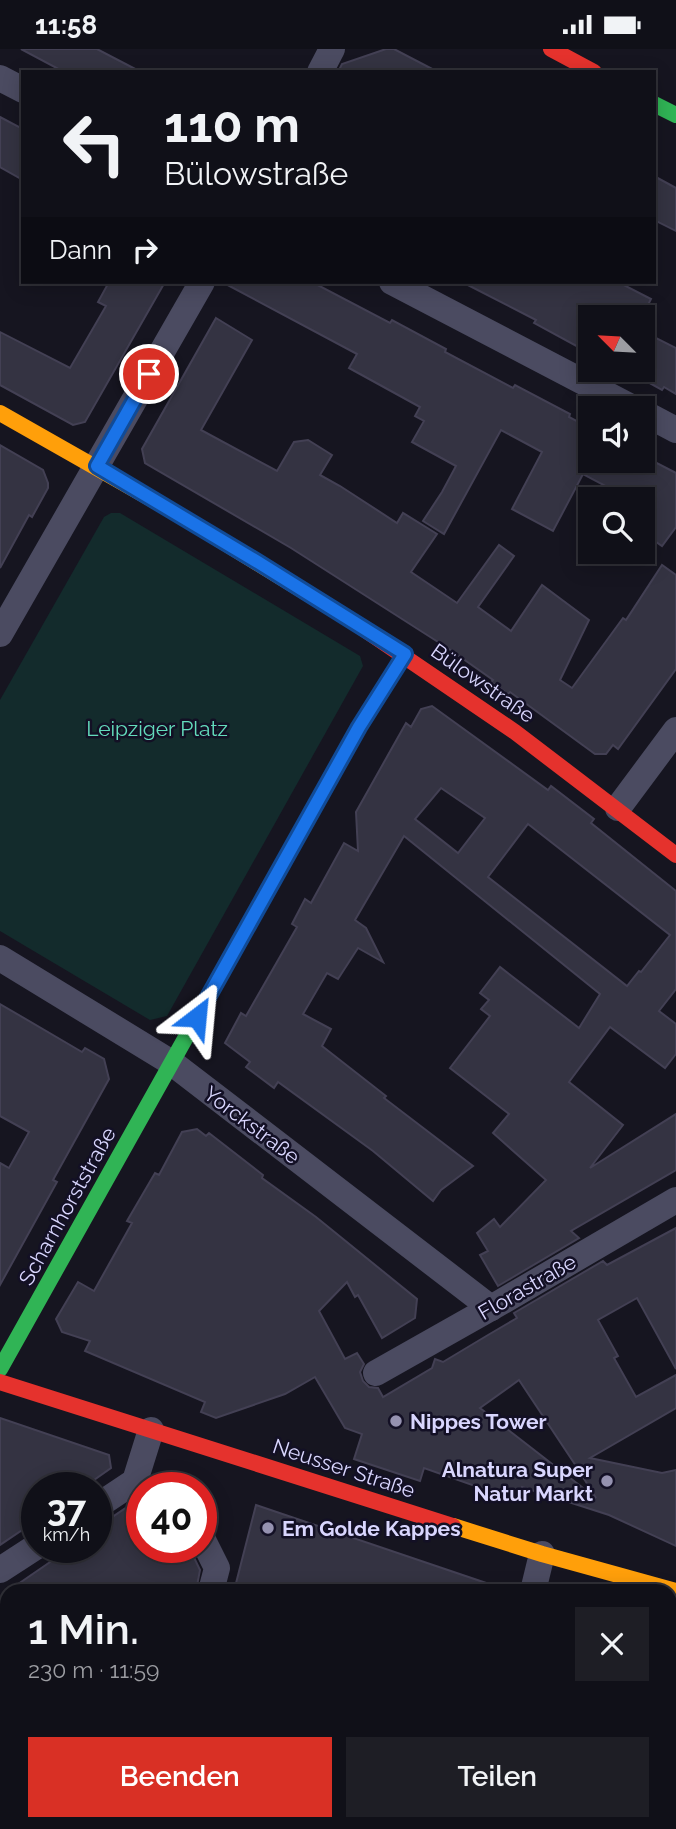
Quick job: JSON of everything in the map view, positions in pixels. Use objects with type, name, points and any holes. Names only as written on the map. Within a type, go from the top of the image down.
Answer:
[{"type":"street","points":[[321,70],[332,49]]},
{"type":"street","points":[[551,49],[590,70]]},
{"type":"street","points":[[0,78],[21,89]]},
{"type":"street","points":[[656,105],[676,115]]},
{"type":"street","points":[[0,634],[201,284]]},
{"type":"street","points":[[396,284],[610,396]]},
{"type":"street","name":"Bülowstraße","points":[[0,413],[97,466],[405,654],[503,722],[676,855]]},
{"type":"street","points":[[655,419],[676,430]]},
{"type":"street","points":[[172,1063],[359,727],[405,654]]},
{"type":"street","points":[[618,808],[676,730]]},
{"type":"street","name":"Yorckstraße","points":[[0,958],[172,1063],[491,1308]]},
{"type":"street","name":"Scharnhorststraße","points":[[0,1369],[172,1063]]},
{"type":"street","name":"Florastraße","points":[[376,1373],[676,1200]]},
{"type":"street","name":"Neusser Straße","points":[[0,1382],[542,1554],[651,1584]]},
{"type":"street","points":[[148,1472],[156,1432]]},
{"type":"street","points":[[535,1584],[542,1554]]},
{"type":"street","points":[[0,1570],[21,1556]]},
{"type":"street","points":[[213,1584],[217,1568],[214,1563]]},
{"type":"green space","name":"Leipziger Platz","points":[[111,513],[120,513],[360,656],[363,666],[167,1016],[150,1020],[0,931],[0,700],[104,517]]},
{"type":"building","points":[[21,49],[97,49],[137,70],[60,70]]},
{"type":"building","points":[[386,49],[394,49],[434,70],[339,70],[342,64]]},
{"type":"building","points":[[0,117],[21,128],[21,179],[0,167]]},
{"type":"building","points":[[656,177],[676,188],[676,231],[656,221]]},
{"type":"building","points":[[108,284],[164,284],[85,422],[73,425],[0,385],[0,332],[70,368],[106,306],[98,302]]},
{"type":"building","points":[[226,284],[316,284],[390,323],[392,320],[513,388],[515,385],[570,414],[569,417],[578,422],[578,473],[655,473],[655,462],[676,473],[676,527],[662,546],[655,541],[655,487],[607,487],[583,474],[553,531],[512,509],[542,452],[501,430],[444,534],[423,521],[456,466],[412,442],[424,421],[415,416],[420,407],[349,368],[357,354]]},
{"type":"building","points":[[466,284],[622,284],[651,299],[648,305],[578,305],[578,347],[534,323],[536,320]]},
{"type":"building","points":[[216,318],[252,340],[201,430],[277,471],[294,442],[308,440],[332,455],[320,475],[397,523],[403,513],[437,534],[411,572],[457,603],[499,545],[514,556],[478,607],[511,631],[542,585],[589,620],[560,680],[572,688],[623,618],[626,620],[662,565],[676,575],[676,669],[618,749],[613,745],[606,754],[595,754],[510,692],[508,694],[491,682],[493,680],[449,649],[291,548],[145,463],[142,449]]},
{"type":"building","points":[[655,338],[676,348],[676,394],[664,387],[662,390],[647,382],[655,382]]},
{"type":"building","points":[[0,445],[43,470],[48,488],[32,517],[29,515],[0,568]]},
{"type":"building","points":[[432,706],[548,790],[551,786],[594,819],[591,823],[676,891],[676,989],[659,1011],[676,1024],[676,1054],[665,1068],[610,1027],[569,1082],[623,1125],[590,1168],[676,1114],[676,1170],[571,1231],[579,1238],[498,1286],[480,1255],[488,1251],[477,1233],[494,1219],[500,1227],[546,1180],[493,1133],[509,1114],[450,1068],[490,1016],[481,1009],[489,1000],[480,993],[500,967],[579,1028],[600,994],[404,836],[355,920],[366,928],[383,962],[358,948],[338,979],[327,973],[303,1014],[331,1029],[322,1046],[386,1096],[384,1098],[473,1166],[441,1190],[433,1201],[373,1151],[278,1082],[274,1088],[246,1067],[250,1062],[225,1043],[241,1013],[246,1016],[297,927],[292,924],[305,899],[311,903],[344,843],[358,851],[356,812],[406,723],[411,727],[421,709]],"holes":[[[441,788],[485,818],[458,853],[415,819]],[[528,824],[670,935],[627,986],[488,877]]]},
{"type":"building","points":[[0,1004],[82,1052],[85,1048],[104,1059],[109,1079],[53,1180],[57,1182],[0,1285],[0,1163],[9,1168],[29,1132],[0,1116]]},
{"type":"building","points":[[197,1129],[206,1136],[209,1133],[263,1175],[262,1178],[316,1217],[417,1299],[415,1318],[382,1338],[358,1295],[355,1297],[347,1282],[319,1311],[345,1359],[357,1353],[364,1364],[360,1372],[363,1381],[369,1387],[378,1388],[383,1397],[432,1368],[435,1359],[443,1362],[517,1318],[514,1313],[603,1261],[607,1265],[676,1228],[676,1369],[637,1298],[598,1320],[618,1356],[614,1358],[636,1397],[676,1375],[676,1408],[590,1458],[662,1473],[676,1470],[676,1546],[609,1515],[522,1487],[515,1500],[424,1468],[420,1481],[354,1459],[362,1434],[345,1428],[315,1377],[285,1394],[216,1418],[201,1412],[205,1402],[85,1351],[90,1341],[62,1332],[56,1319],[78,1282],[94,1291],[132,1223],[127,1221],[155,1173],[159,1175],[182,1132]],"holes":[[[519,1380],[596,1498],[480,1408]]]},
{"type":"building","points":[[0,1418],[109,1455],[111,1468],[105,1472],[21,1472],[21,1531],[0,1545]]},
{"type":"building","points":[[256,1505],[489,1584],[236,1584]]},
{"type":"building","points":[[126,1508],[126,1563],[197,1563],[200,1570],[197,1584],[18,1584],[49,1563],[112,1563],[112,1517]]},
{"type":"traffic: fast","points":[[656,105],[676,115]]},
{"type":"traffic: fast","points":[[0,1369],[195,1021]]},
{"type":"traffic: slow","points":[[0,413],[176,513],[349,619]]},
{"type":"traffic: slow","points":[[453,1526],[651,1584]]},
{"type":"traffic: jam","points":[[551,49],[590,70]]},
{"type":"traffic: jam","points":[[349,619],[515,732],[676,855]]},
{"type":"traffic: jam","points":[[195,1021],[359,727],[405,654]]},
{"type":"traffic: jam","points":[[0,1382],[453,1526]]},
{"type":"place","name":"Nippes Tower","points":[[396,1421]]},
{"type":"place","name":"Alnatura Super Natur Markt","points":[[607,1481]]},
{"type":"place","name":"Em Golde Kappes","points":[[268,1528]]},
{"type":"route","points":[[149,374],[97,466],[405,654],[359,727],[197,1017]]}]
